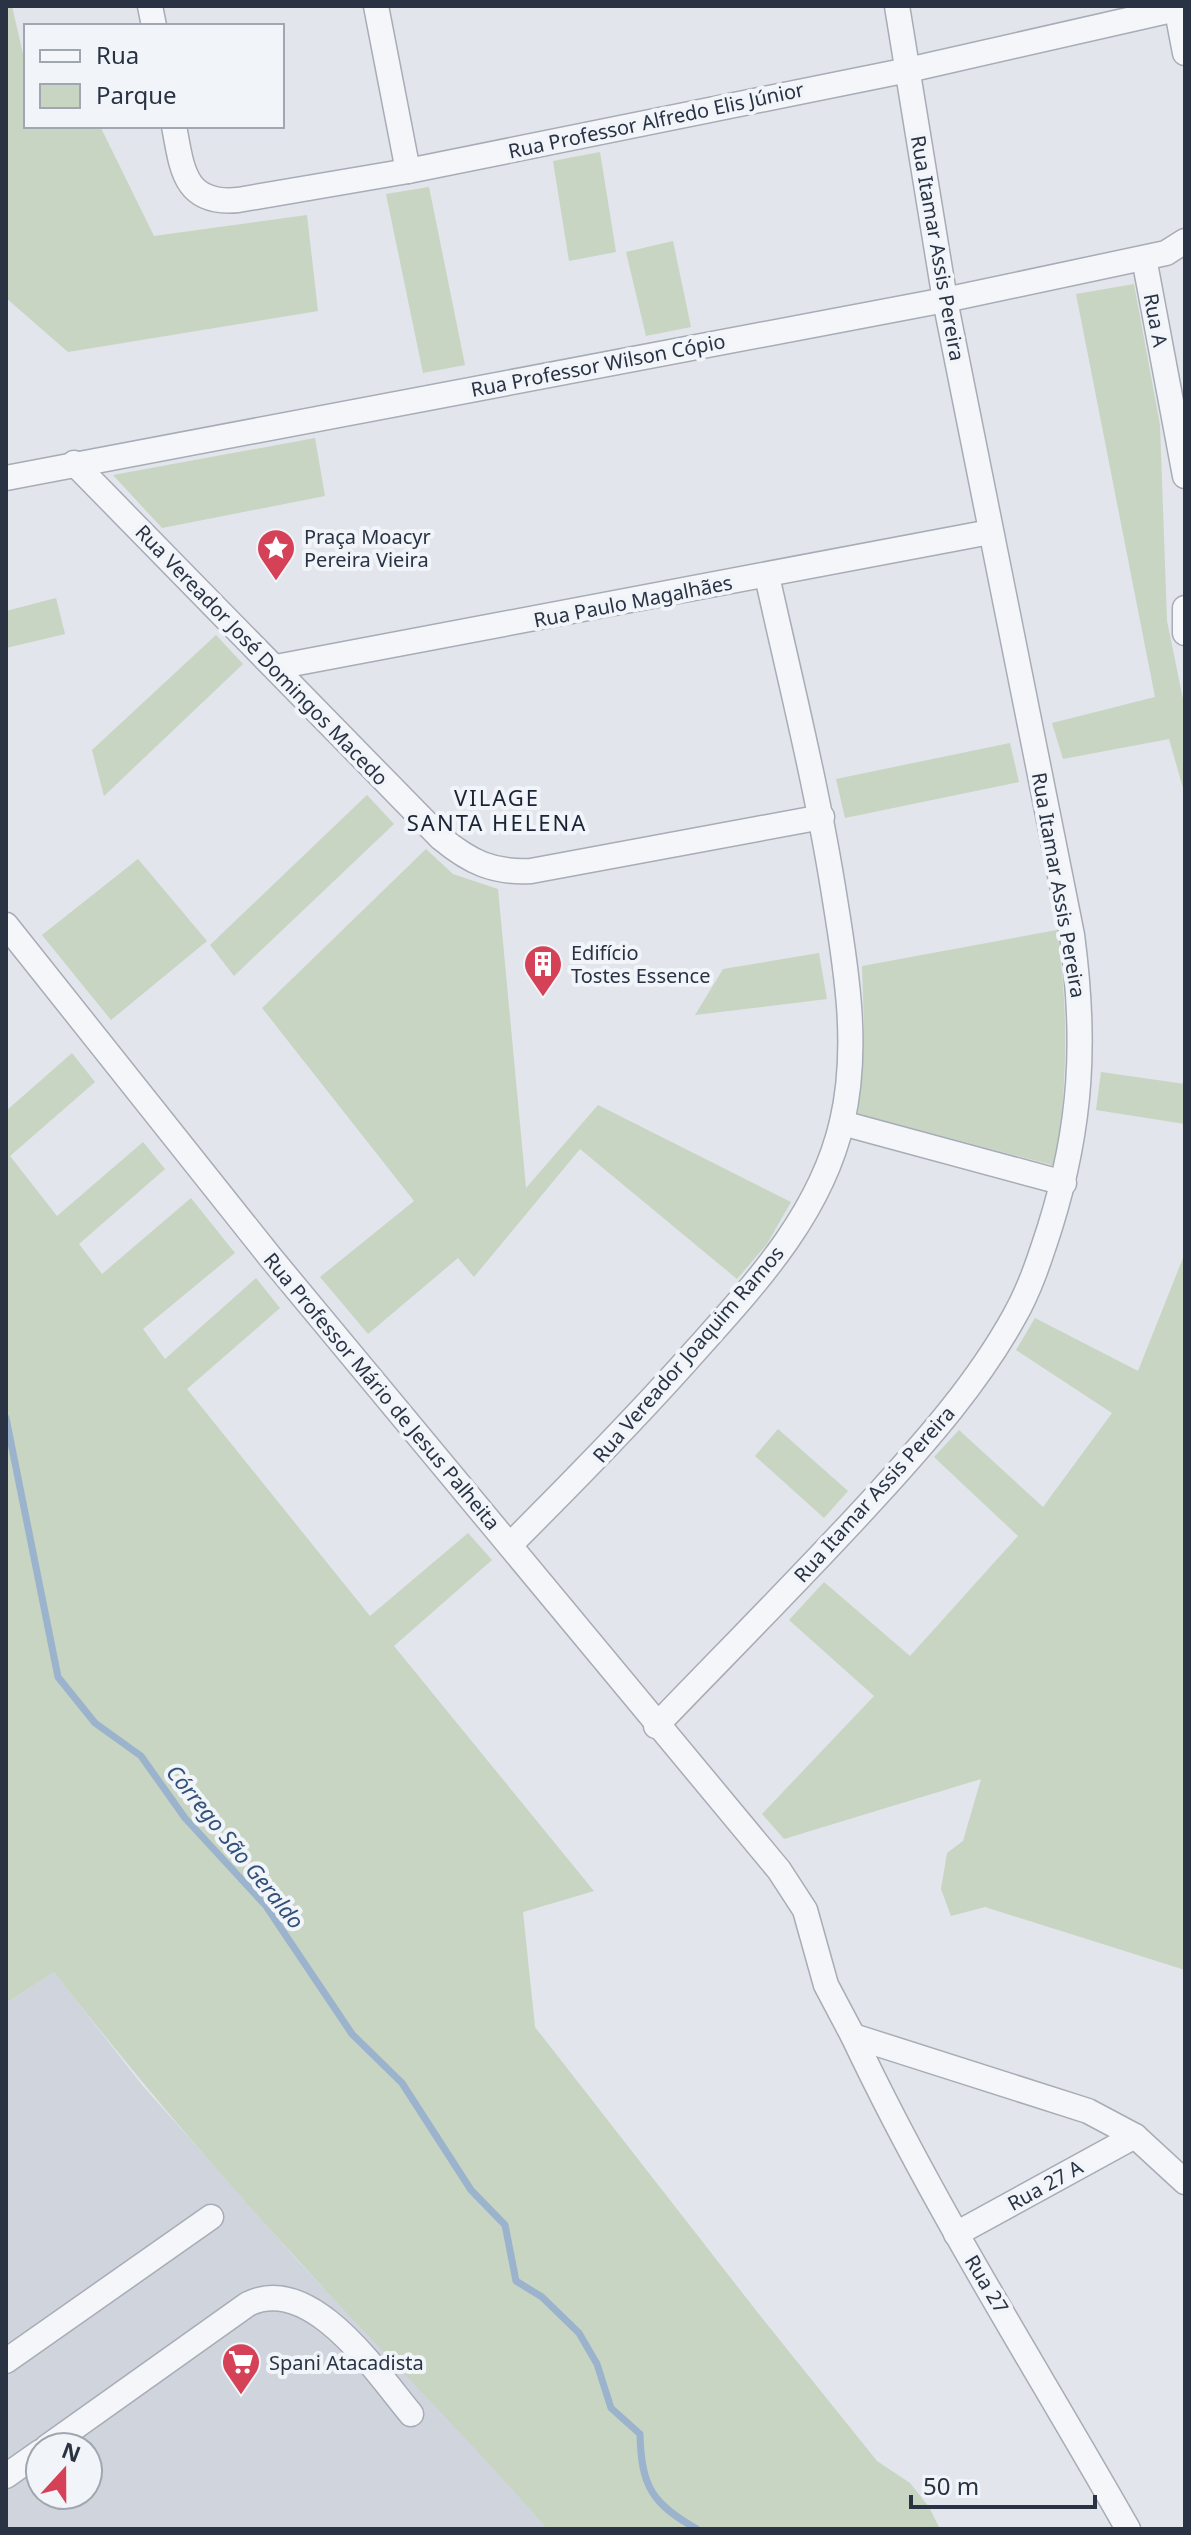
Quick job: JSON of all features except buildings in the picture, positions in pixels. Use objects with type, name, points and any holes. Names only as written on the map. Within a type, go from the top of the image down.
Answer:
[{"type":"street","points":[[376,6],[408,171]]},
{"type":"street","name":"Rua Itamar Assis Pereira","points":[[656,1726],[833,1543],[946,1416],[1015,1316],[1035,1272],[1064,1183],[1080,1083],[1080,991],[1063,881],[945,300],[897,6]]},
{"type":"street","points":[[1179,7],[1185,53]]},
{"type":"street","name":"Rua Professor Alfredo Elis Júnior","points":[[175,128],[190,184],[200,196],[220,202],[408,171],[908,70],[1179,7]]},
{"type":"street","name":"Rua Professor Wilson Cópio","points":[[6,478],[945,300],[1166,253],[1185,241]]},
{"type":"street","name":"Rua A","points":[[1144,258],[1185,476]]},
{"type":"street","name":"Rua Vereador José Domingos Macedo","points":[[74,463],[441,838],[476,864],[493,870],[531,871],[822,817]]},
{"type":"street","name":"Rua Paulo Magalhães","points":[[276,667],[990,532]]},
{"type":"street","name":"Rua Vereador Joaquim Ramos","points":[[510,1545],[632,1423],[759,1280],[816,1192],[842,1123],[849,1053],[848,987],[822,817],[767,576]]},
{"type":"street","points":[[1185,608],[1185,633]]},
{"type":"street","name":"Rua Professor Mário de Jesus Palheita","points":[[6,925],[271,1258],[764,1854]]},
{"type":"street","points":[[842,1123],[1064,1183]]},
{"type":"street","name":"Rua 27","points":[[764,1854],[805,1910],[826,1985],[907,2149],[1128,2529]]},
{"type":"street","points":[[853,2036],[1061,2101],[1114,2123],[1135,2136],[1185,2182]]},
{"type":"street","name":"Rua 27 A","points":[[956,2234],[1135,2136]]},
{"type":"street","points":[[6,2361],[211,2217]]},
{"type":"street","points":[[69,2431],[248,2304],[274,2296],[294,2300],[317,2313],[355,2348],[411,2414]]},
{"type":"street","points":[[6,2476],[24,2463]]},
{"type":"shaded area","points":[[54,1972],[142,2085],[297,2260],[484,2456],[547,2529],[6,2529],[6,2003]]},
{"type":"green space","points":[[6,6],[12,6],[24,58],[24,128],[101,128],[154,236],[307,215],[318,311],[68,352],[6,298]]},
{"type":"green space","points":[[600,152],[616,252],[569,261],[553,161]]},
{"type":"green space","points":[[429,187],[465,365],[423,373],[386,194]]},
{"type":"green space","points":[[673,241],[691,327],[646,336],[626,252]]},
{"type":"green space","points":[[1134,284],[1160,425],[1167,621],[1185,709],[1185,795],[1169,739],[1063,759],[1052,723],[1155,697],[1076,294]]},
{"type":"green space","points":[[315,438],[325,496],[162,528],[113,475]]},
{"type":"green space","points":[[56,598],[65,634],[6,648],[6,611]]},
{"type":"green space","points":[[216,635],[243,664],[104,796],[92,750]]},
{"type":"green space","points":[[1010,743],[1019,782],[845,818],[836,779]]},
{"type":"green space","points":[[367,795],[394,824],[234,976],[210,945]]},
{"type":"green space","points":[[426,849],[453,874],[498,889],[526,1188],[598,1105],[791,1202],[767,1244],[737,1279],[580,1149],[474,1277],[458,1258],[368,1334],[320,1277],[414,1201],[262,1008]]},
{"type":"green space","points":[[138,859],[207,941],[111,1020],[42,935]]},
{"type":"green space","points":[[1057,930],[1065,1048],[1056,1166],[858,1114],[864,1026],[862,966]]},
{"type":"green space","points":[[819,953],[827,999],[695,1015],[723,969]]},
{"type":"green space","points":[[72,1053],[95,1082],[10,1156],[57,1216],[143,1142],[165,1169],[79,1244],[102,1274],[191,1198],[235,1253],[143,1329],[165,1359],[256,1278],[280,1308],[187,1389],[370,1616],[468,1533],[492,1560],[394,1646],[594,1891],[523,1912],[535,2027],[877,2461],[910,2483],[929,2507],[940,2529],[547,2529],[234,2188],[142,2082],[54,1972],[6,2003],[6,1111]]},
{"type":"green space","points":[[1101,1072],[1185,1084],[1185,1124],[1096,1110]]},
{"type":"green space","points":[[1185,1253],[1185,1970],[985,1907],[951,1916],[941,1889],[947,1853],[963,1841],[981,1779],[784,1839],[762,1814],[874,1696],[789,1620],[824,1582],[910,1656],[1018,1536],[934,1457],[959,1430],[1043,1507],[1112,1413],[1016,1350],[1035,1318],[1138,1371]]},
{"type":"green space","points":[[778,1429],[848,1491],[824,1518],[755,1456]]},
{"type":"waterway","name":"Córrego São Geraldo","points":[[6,1418],[58,1677],[95,1723],[141,1756],[185,1818],[266,1906],[352,2034],[402,2083],[471,2190],[505,2225],[516,2281],[542,2297],[579,2333],[597,2364],[611,2408],[640,2434],[643,2467],[652,2492],[669,2511],[697,2529]]},
{"type":"place","name":"Praça Moacyr Pereira Vieira","points":[[276,582]]},
{"type":"place","name":"Edifício Tostes Essence","points":[[543,998]]},
{"type":"place","name":"Spani Atacadista","points":[[241,2396]]},
{"type":"district","name":"VILAGE SANTA HELENA","points":[[497,810]]}]
